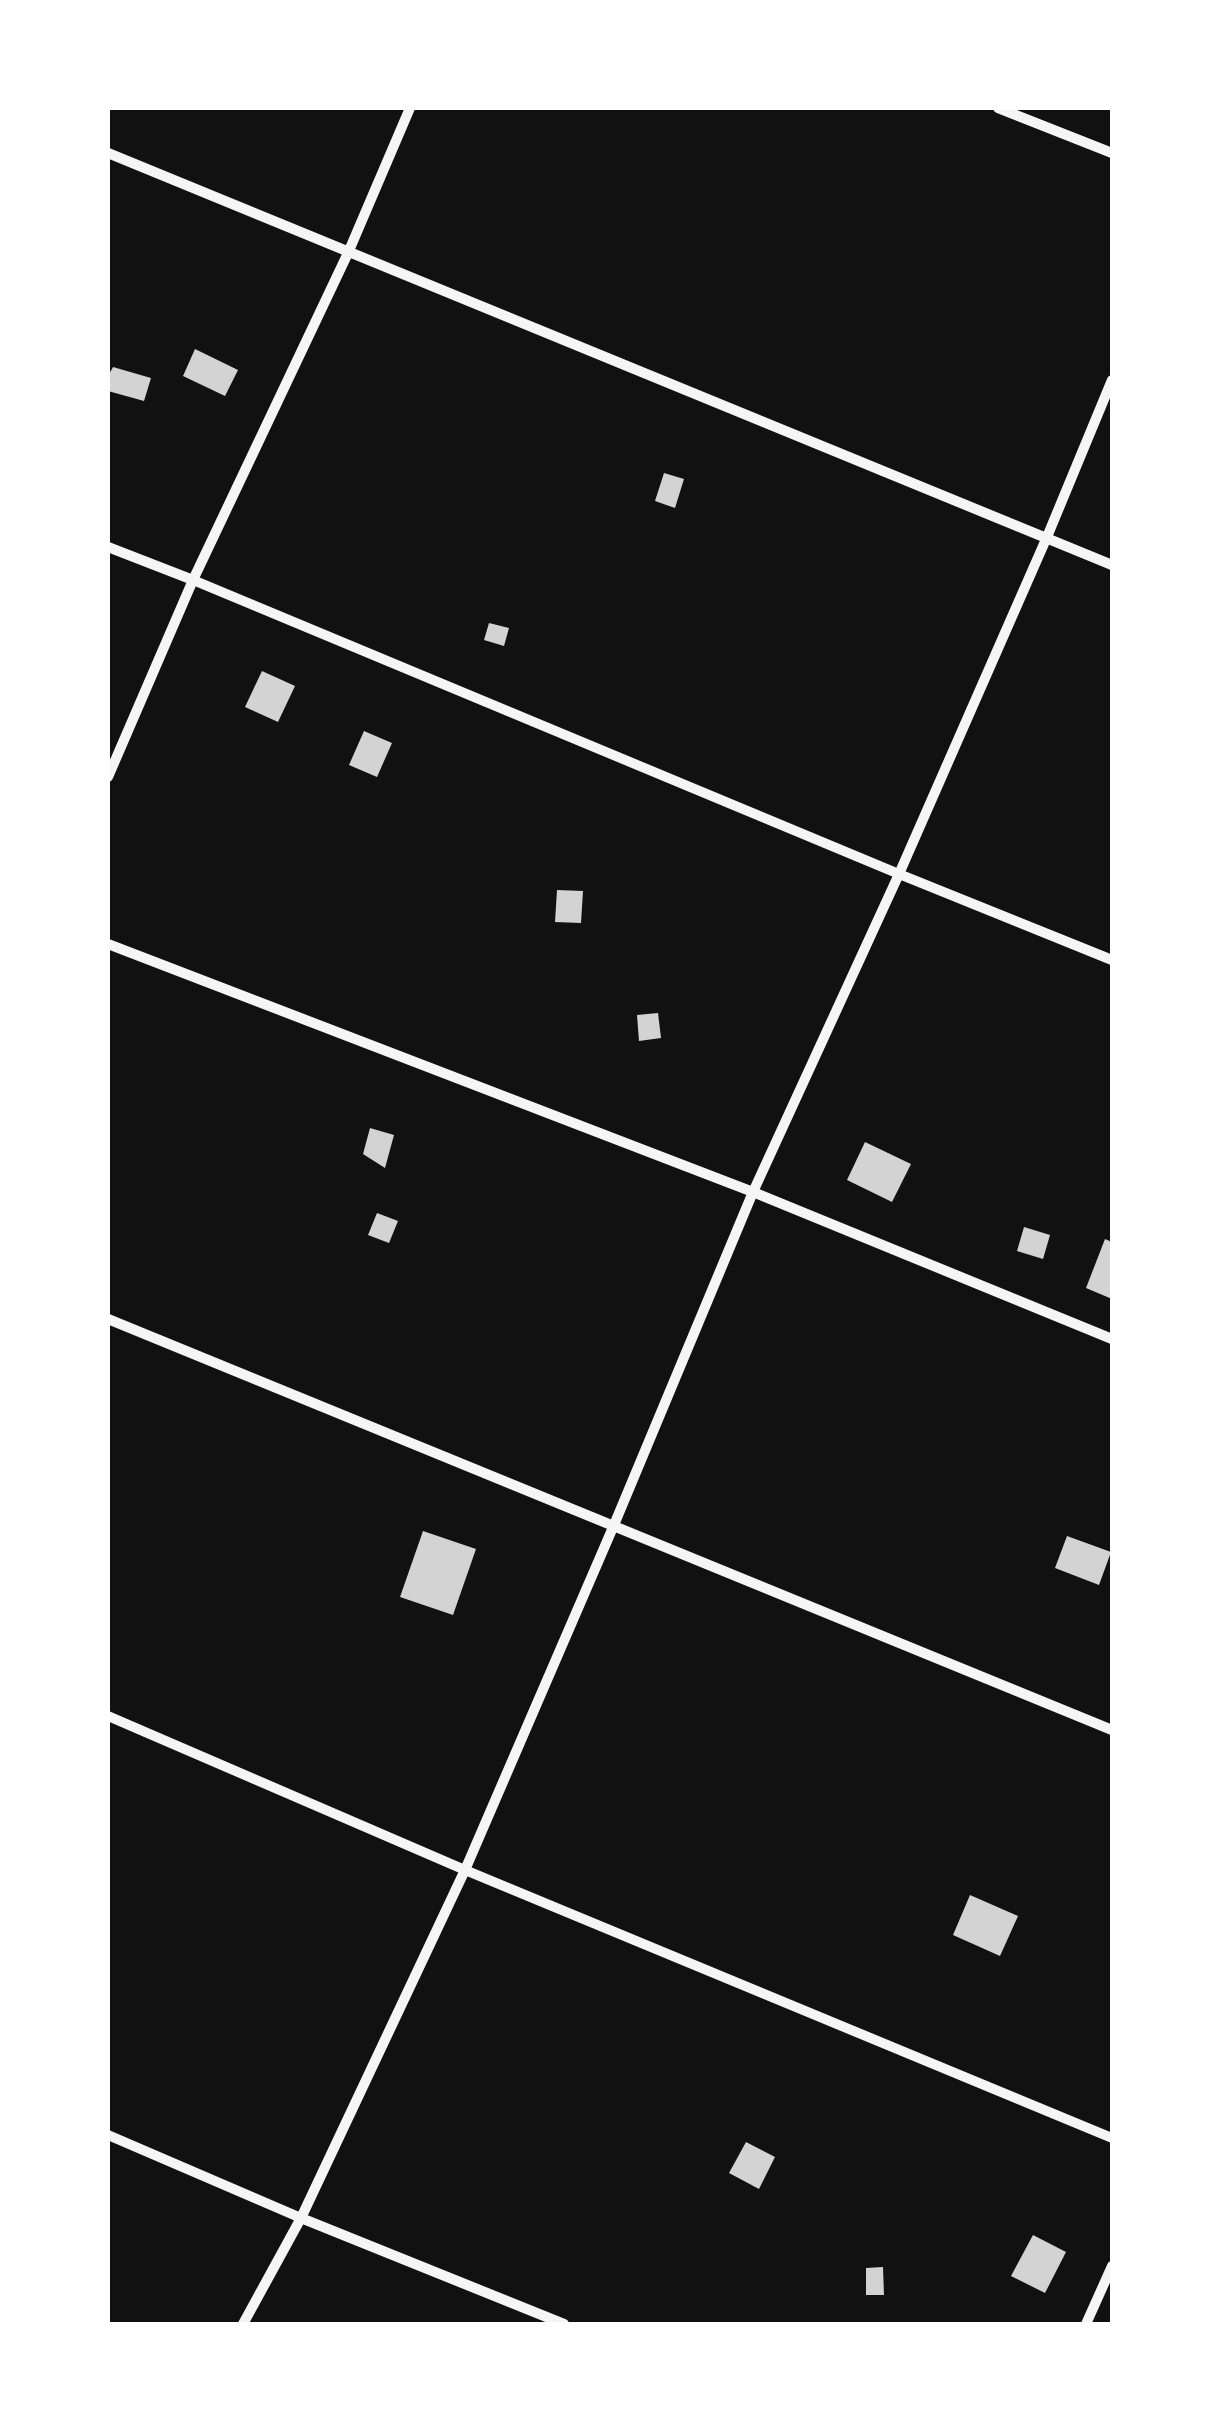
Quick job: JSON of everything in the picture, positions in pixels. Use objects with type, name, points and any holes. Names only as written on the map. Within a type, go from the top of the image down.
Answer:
[{"type":"street","points":[[108,777],[193,580],[348,253],[410,108]]},
{"type":"street","points":[[998,108],[1112,152]]},
{"type":"street","points":[[108,153],[1112,565]]},
{"type":"street","points":[[243,2324],[301,2218],[465,1870],[753,1192],[1048,537],[1112,380]]},
{"type":"street","points":[[108,547],[1112,960]]},
{"type":"street","points":[[108,944],[753,1192],[1112,1338]]},
{"type":"street","points":[[108,1319],[1112,1730]]},
{"type":"street","points":[[108,1716],[465,1870],[1112,2138]]},
{"type":"street","points":[[108,2134],[301,2218],[564,2324]]},
{"type":"street","points":[[1086,2324],[1112,2266]]},
{"type":"building","points":[[195,349],[238,370],[225,396],[183,376]]},
{"type":"building","points":[[113,367],[151,378],[144,401],[108,391],[108,376]]},
{"type":"building","points":[[664,473],[684,479],[675,508],[655,501]]},
{"type":"building","points":[[489,623],[509,628],[504,646],[484,640]]},
{"type":"building","points":[[262,671],[295,686],[278,722],[245,707]]},
{"type":"building","points":[[364,731],[392,743],[377,777],[349,765]]},
{"type":"building","points":[[557,890],[583,891],[581,923],[555,922]]},
{"type":"building","points":[[658,1013],[661,1038],[639,1041],[637,1015]]},
{"type":"building","points":[[370,1128],[394,1135],[385,1168],[363,1154]]},
{"type":"building","points":[[865,1142],[911,1164],[892,1202],[847,1180]]},
{"type":"building","points":[[377,1213],[398,1221],[389,1243],[368,1235]]},
{"type":"building","points":[[1024,1227],[1050,1235],[1043,1259],[1017,1251]]},
{"type":"building","points":[[1105,1239],[1112,1242],[1112,1299],[1086,1288]]},
{"type":"building","points":[[423,1531],[476,1549],[453,1615],[400,1597]]},
{"type":"building","points":[[1067,1536],[1111,1552],[1099,1585],[1055,1568]]},
{"type":"building","points":[[970,1895],[1018,1916],[1000,1956],[953,1935]]},
{"type":"building","points":[[746,2142],[775,2157],[759,2189],[729,2173]]},
{"type":"building","points":[[1033,2235],[1066,2252],[1045,2293],[1011,2276]]},
{"type":"building","points":[[883,2267],[884,2295],[866,2295],[866,2268]]}]
